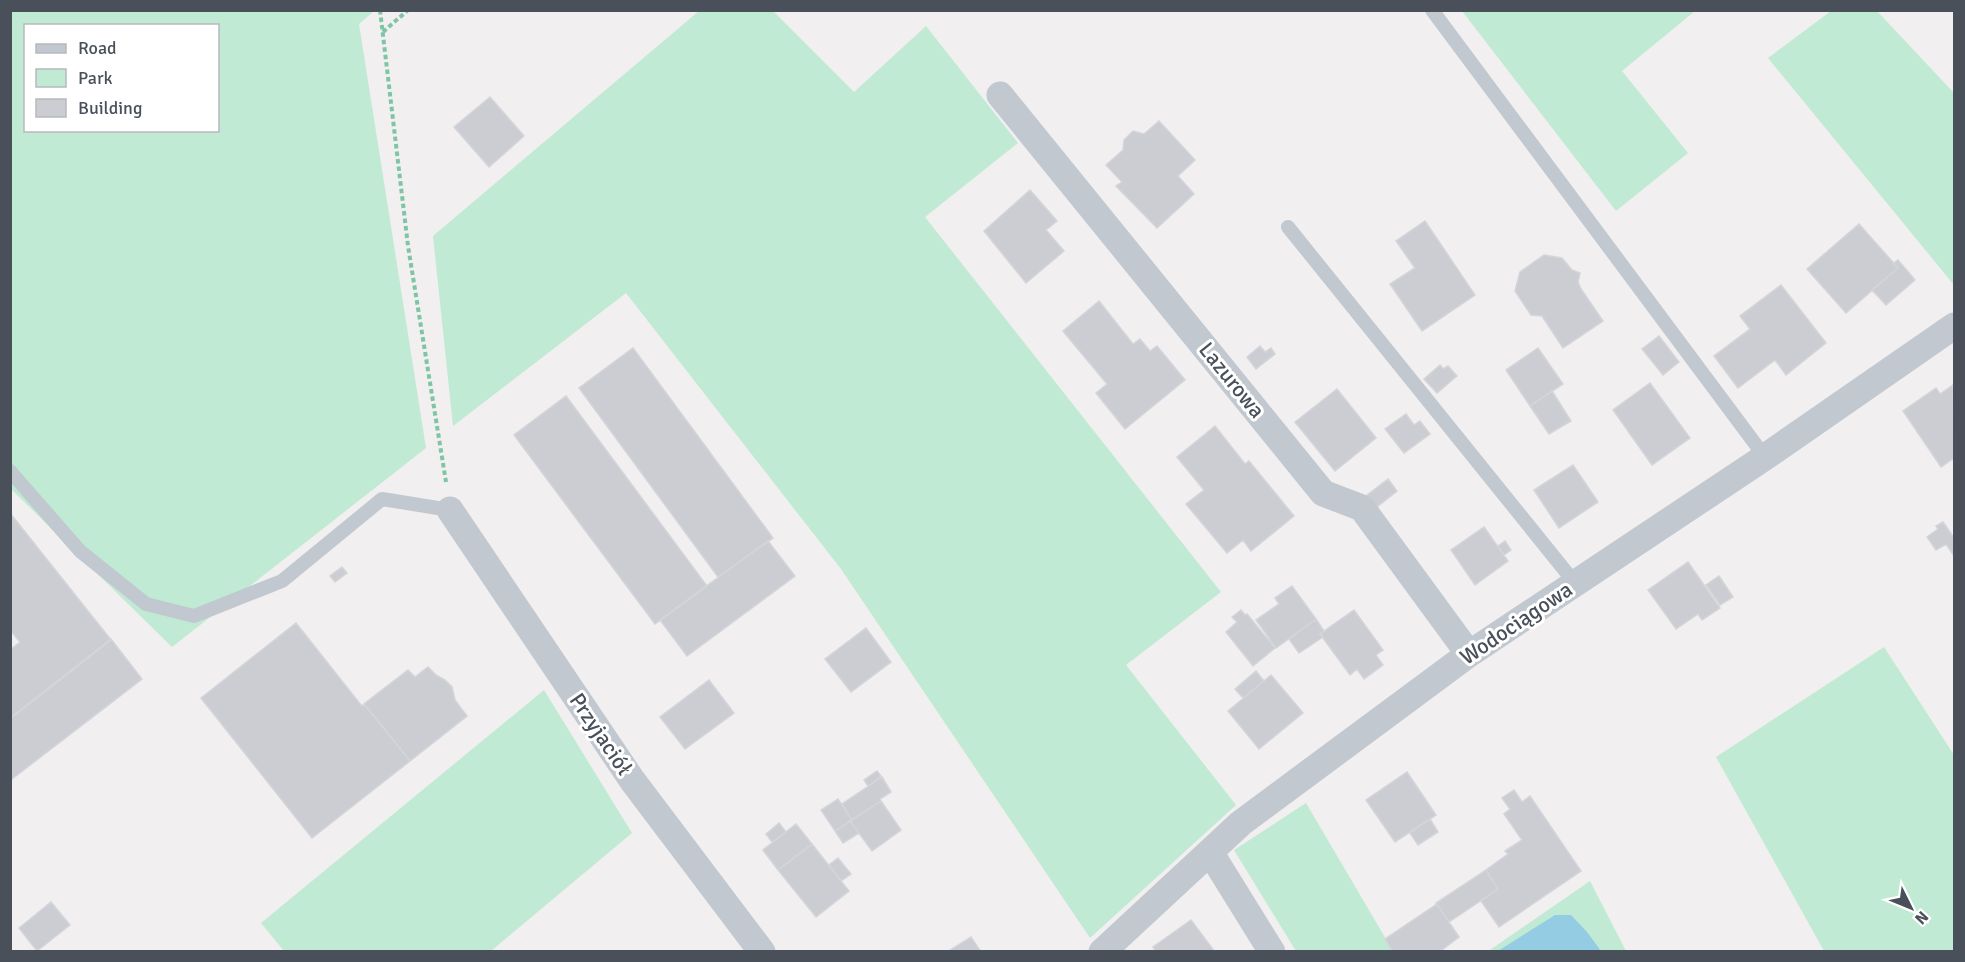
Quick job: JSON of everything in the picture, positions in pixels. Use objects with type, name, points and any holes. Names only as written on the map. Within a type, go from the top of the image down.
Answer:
[{"type":"street","name":"Lazurowa","points":[[1000,95],[1323,493],[1362,508],[1469,654]]},
{"type":"street","name":"Wodociągowa","points":[[1102,951],[1241,823],[1469,654],[1766,457],[1954,326]]},
{"type":"street","name":"Przyjaciół","points":[[450,510],[632,780],[762,951]]},
{"type":"street","points":[[1210,852],[1272,951]]},
{"type":"lane","points":[[1432,10],[1766,457]]},
{"type":"lane","points":[[1288,227],[1575,583]]},
{"type":"lane","points":[[10,471],[80,551],[146,604],[194,616],[282,581],[382,499],[450,510]]},
{"type":"path","points":[[380,10],[408,246],[450,510]]},
{"type":"path","points":[[382,33],[408,10]]},
{"type":"green space","points":[[10,11],[374,11],[359,24],[426,448],[172,647],[11,489]]},
{"type":"green space","points":[[699,11],[773,11],[854,92],[926,26],[1018,143],[925,217],[1221,592],[1126,665],[1236,805],[1090,938],[841,569],[626,293],[453,426],[433,236]]},
{"type":"green space","points":[[1462,11],[1695,11],[1622,71],[1688,153],[1616,211]]},
{"type":"green space","points":[[1831,11],[1877,11],[1954,93],[1954,285],[1768,58]]},
{"type":"green space","points":[[1884,647],[1954,755],[1954,951],[1824,951],[1716,757]]},
{"type":"green space","points":[[544,690],[632,833],[491,951],[284,951],[261,923]]},
{"type":"green space","points":[[1306,803],[1393,951],[1296,951],[1234,850]]},
{"type":"green space","points":[[1590,881],[1626,951],[1487,952]]},
{"type":"water","points":[[1555,915],[1571,915],[1601,951],[1498,951]]},
{"type":"building","points":[[490,97],[524,136],[489,167],[454,127]]},
{"type":"building","points":[[1159,121],[1195,160],[1178,176],[1194,194],[1157,228],[1116,186],[1122,182],[1106,165],[1123,150],[1124,140],[1133,131],[1144,134]]},
{"type":"building","points":[[1030,190],[1057,221],[1046,230],[1064,251],[1026,283],[984,231]]},
{"type":"building","points":[[1425,221],[1475,295],[1422,331],[1390,284],[1415,268],[1396,241]]},
{"type":"building","points":[[1859,224],[1898,268],[1846,313],[1807,269]]},
{"type":"building","points":[[1544,255],[1562,258],[1572,270],[1580,273],[1578,282],[1581,289],[1603,321],[1563,348],[1542,316],[1531,315],[1515,291],[1520,272]]},
{"type":"building","points":[[1898,260],[1915,280],[1886,305],[1872,290],[1898,268],[1894,263]]},
{"type":"building","points":[[1781,285],[1826,343],[1786,375],[1775,360],[1738,388],[1714,356],[1750,329],[1740,316]]},
{"type":"building","points":[[1099,301],[1133,344],[1140,339],[1150,351],[1157,346],[1185,380],[1125,429],[1096,393],[1107,384],[1063,331]]},
{"type":"building","points":[[1659,336],[1679,362],[1663,375],[1642,349]]},
{"type":"building","points":[[1260,346],[1265,352],[1271,348],[1275,354],[1256,369],[1247,357]]},
{"type":"building","points":[[633,348],[773,538],[718,577],[579,388]]},
{"type":"building","points":[[1538,348],[1563,384],[1530,406],[1506,370]]},
{"type":"building","points":[[1440,365],[1443,369],[1448,366],[1457,376],[1437,393],[1424,379]]},
{"type":"building","points":[[1650,383],[1690,438],[1652,465],[1613,410]]},
{"type":"building","points":[[1953,385],[1954,458],[1941,467],[1903,411],[1936,388],[1940,394]]},
{"type":"building","points":[[1337,389],[1376,438],[1335,471],[1295,422]]},
{"type":"building","points":[[1552,391],[1571,421],[1549,434],[1530,406]]},
{"type":"building","points":[[566,396],[707,586],[655,624],[514,435]]},
{"type":"building","points":[[1406,414],[1414,425],[1420,421],[1430,434],[1404,453],[1385,429]]},
{"type":"building","points":[[1215,426],[1245,464],[1249,461],[1294,516],[1251,551],[1243,540],[1227,553],[1186,504],[1204,490],[1177,457]]},
{"type":"building","points":[[1573,465],[1598,502],[1559,528],[1534,490]]},
{"type":"building","points":[[1388,479],[1397,491],[1377,507],[1367,495]]},
{"type":"building","points":[[10,513],[111,640],[10,719],[10,650],[20,642],[10,630]]},
{"type":"building","points":[[1943,522],[1954,538],[1954,556],[1946,544],[1936,550],[1927,537],[1938,529],[1936,526]]},
{"type":"building","points":[[1484,527],[1508,561],[1475,585],[1451,550]]},
{"type":"building","points":[[768,541],[795,576],[687,656],[660,620]]},
{"type":"building","points":[[1505,541],[1511,550],[1504,555],[1498,546]]},
{"type":"building","points":[[1688,562],[1720,608],[1702,620],[1698,614],[1676,629],[1648,590]]},
{"type":"building","points":[[342,567],[347,573],[335,582],[330,576]]},
{"type":"building","points":[[1719,576],[1733,597],[1720,605],[1706,585]]},
{"type":"building","points":[[1292,586],[1316,619],[1276,648],[1256,620],[1279,604],[1275,598]]},
{"type":"building","points":[[1241,610],[1245,615],[1247,614],[1275,648],[1253,666],[1226,632],[1237,622],[1232,617]]},
{"type":"building","points":[[1354,610],[1383,650],[1376,655],[1383,665],[1364,679],[1357,669],[1350,675],[1320,634]]},
{"type":"building","points":[[1316,619],[1324,631],[1320,634],[1323,637],[1299,653],[1289,639]]},
{"type":"building","points":[[296,623],[361,705],[366,706],[410,761],[312,838],[201,698]]},
{"type":"building","points":[[866,628],[891,662],[851,692],[825,659]]},
{"type":"building","points":[[111,639],[142,679],[12,779],[10,777],[10,718]]},
{"type":"building","points":[[428,667],[452,687],[455,700],[467,716],[410,761],[364,704],[408,670],[415,677]]},
{"type":"building","points":[[1256,671],[1264,681],[1243,698],[1235,689]]},
{"type":"building","points":[[1271,675],[1303,713],[1259,749],[1228,711]]},
{"type":"building","points":[[709,680],[734,713],[685,749],[660,717]]},
{"type":"building","points":[[877,771],[881,776],[868,786],[864,780]]},
{"type":"building","points":[[1407,772],[1436,815],[1395,842],[1366,800]]},
{"type":"building","points":[[882,777],[891,792],[852,820],[842,804]]},
{"type":"building","points":[[1514,790],[1522,802],[1530,796],[1581,871],[1499,927],[1481,901],[1498,889],[1486,870],[1508,854],[1505,851],[1522,840],[1504,814],[1510,809],[1502,798]]},
{"type":"building","points":[[838,799],[852,820],[835,831],[821,810]]},
{"type":"building","points":[[881,801],[901,830],[872,851],[850,821]]},
{"type":"building","points":[[1430,819],[1438,832],[1418,845],[1410,833]]},
{"type":"building","points":[[850,821],[859,833],[843,843],[835,831]]},
{"type":"building","points":[[779,823],[786,832],[772,842],[766,834]]},
{"type":"building","points":[[796,824],[812,844],[778,870],[763,850]]},
{"type":"building","points":[[812,844],[849,891],[816,917],[778,870]]},
{"type":"building","points":[[838,858],[851,874],[841,881],[829,865]]},
{"type":"building","points":[[1486,870],[1498,889],[1449,922],[1436,903]]},
{"type":"building","points":[[51,902],[70,925],[37,951],[19,928]]},
{"type":"building","points":[[1437,904],[1459,937],[1442,950],[1443,952],[1393,952],[1385,939]]},
{"type":"building","points":[[1191,920],[1215,952],[1156,952],[1153,947]]},
{"type":"building","points":[[971,937],[981,952],[947,952]]}]
